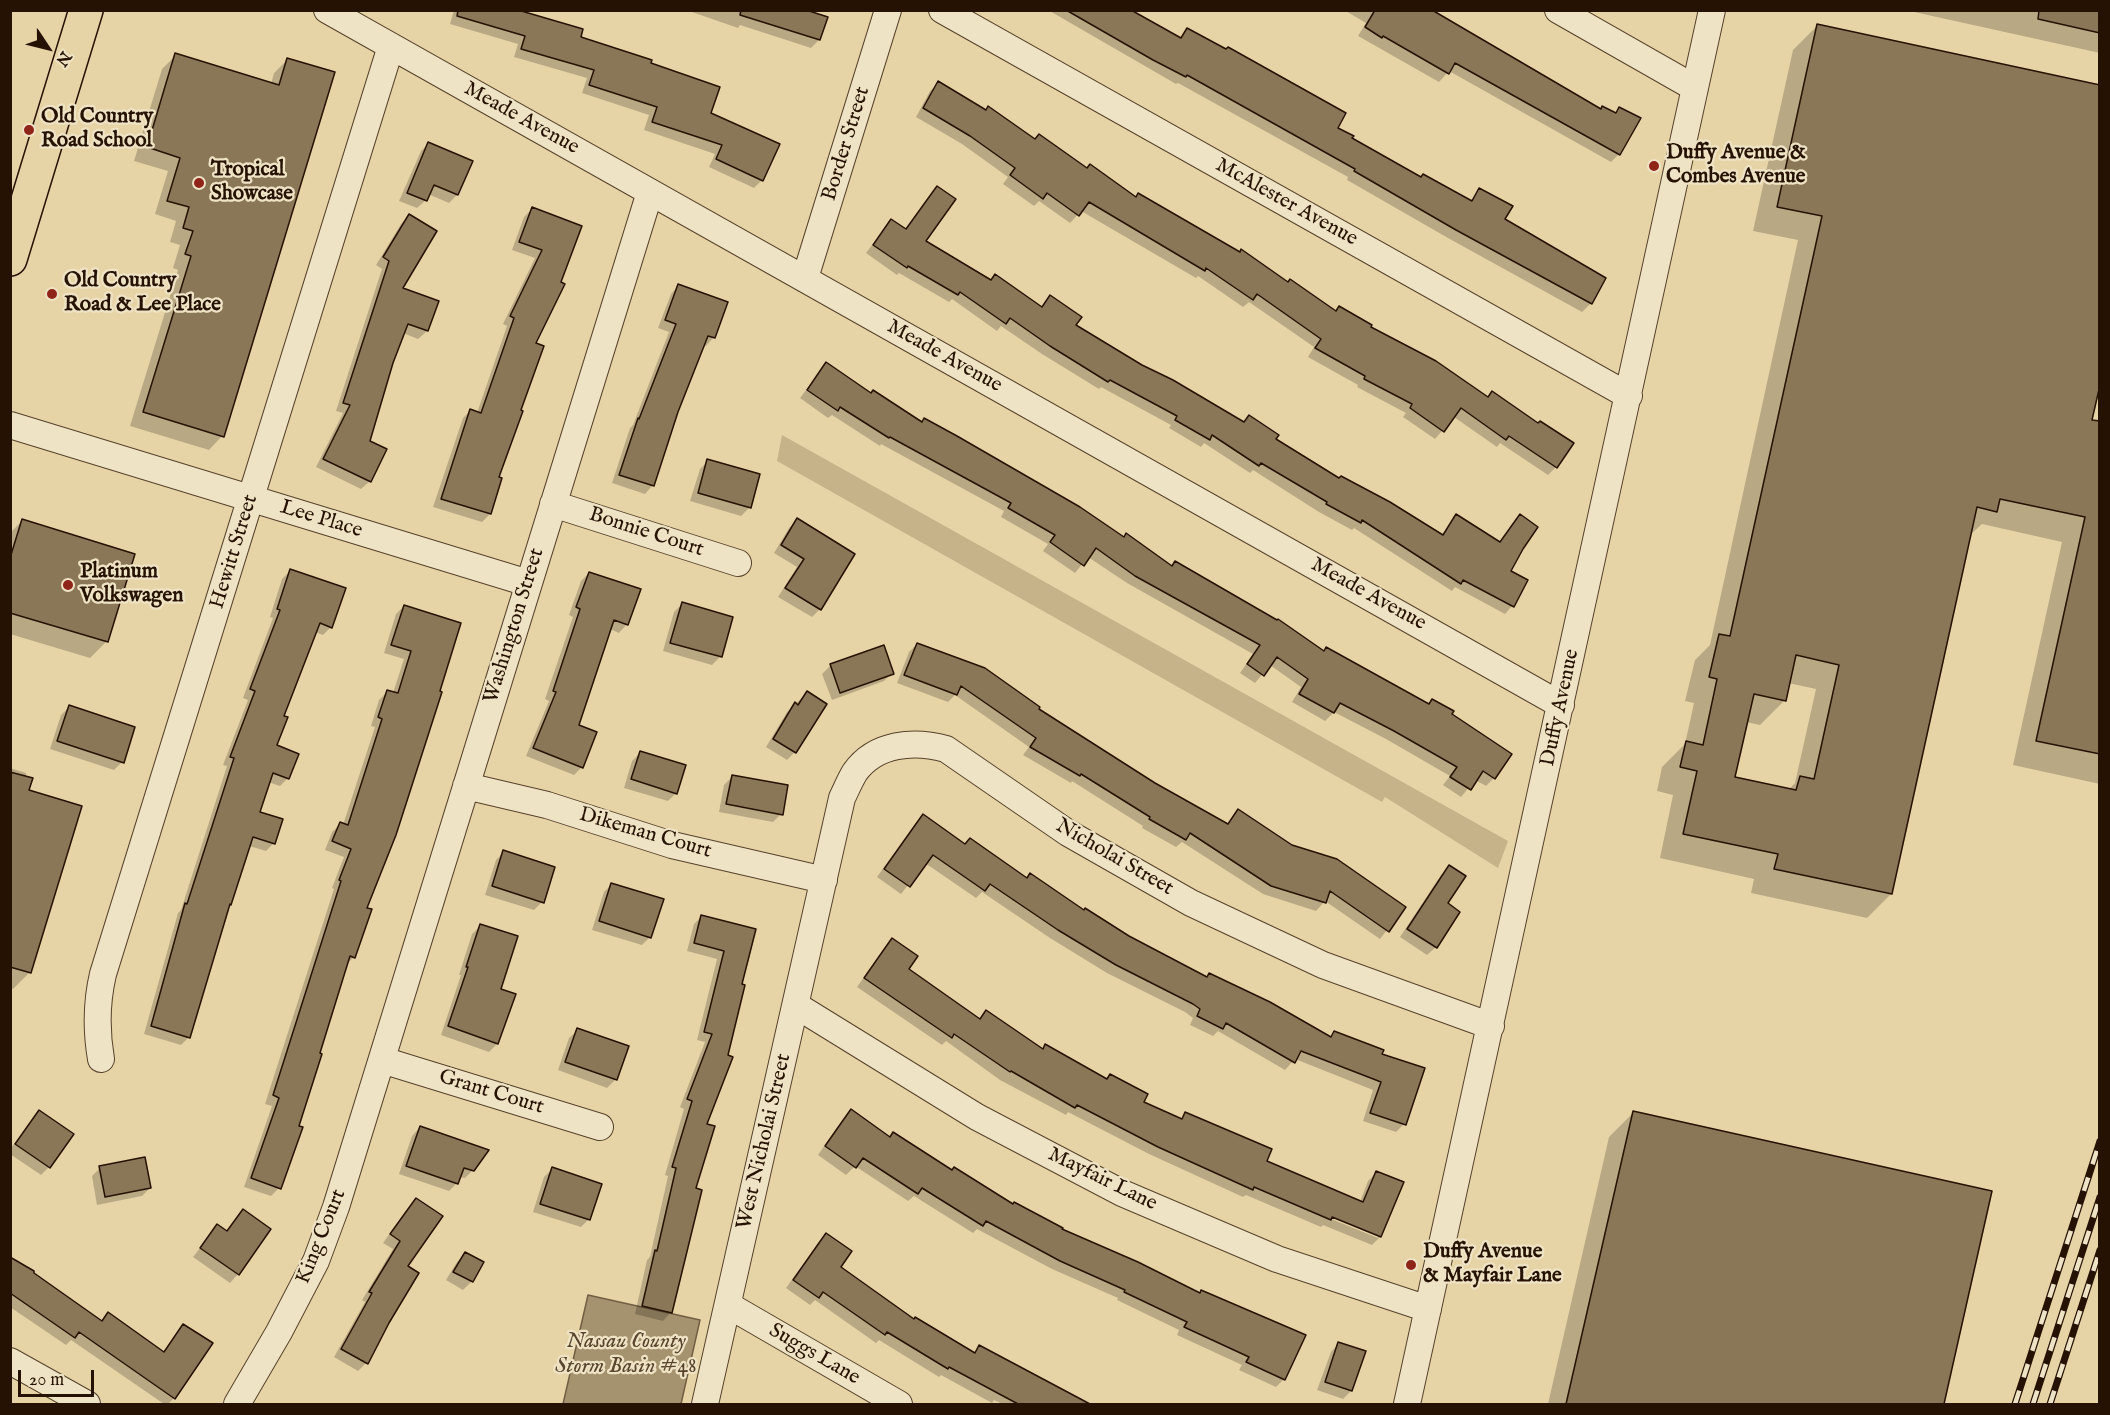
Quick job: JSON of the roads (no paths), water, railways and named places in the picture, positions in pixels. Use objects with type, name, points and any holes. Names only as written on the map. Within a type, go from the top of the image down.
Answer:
[{"type":"main road","points":[[10,259],[86,10]]},
{"type":"street","name":"Meade Avenue","points":[[327,10],[1561,705]]},
{"type":"street","name":"Border Street","points":[[805,278],[888,10]]},
{"type":"street","name":"McAlester Avenue","points":[[942,10],[1629,396]]},
{"type":"street","points":[[1558,10],[1695,88]]},
{"type":"street","name":"Duffy Avenue","points":[[1407,1404],[1712,10]]},
{"type":"street","name":"Hewitt Street","points":[[101,1059],[96,1012],[103,974],[391,46]]},
{"type":"street","name":"Washington Street","points":[[382,1060],[650,192]]},
{"type":"street","name":"Lee Place","points":[[10,425],[528,583]]},
{"type":"street","name":"Bonnie Court","points":[[553,504],[738,563]]},
{"type":"street","name":"Nicholai Street","points":[[824,880],[842,798],[855,772],[866,761],[886,748],[911,743],[932,745],[946,749],[1068,833],[1191,903],[1323,965],[1491,1026]]},
{"type":"street","name":"Dikeman Court","points":[[466,786],[547,805],[672,845],[824,880]]},
{"type":"street","name":"West Nicholai Street","points":[[705,1404],[824,880]]},
{"type":"street","name":"Mayfair Lane","points":[[796,1006],[977,1117],[1122,1193],[1277,1259],[1428,1309]]},
{"type":"street","name":"Grant Court","points":[[382,1060],[600,1127]]},
{"type":"street","name":"King Court","points":[[237,1404],[279,1332],[316,1261],[336,1207],[382,1060]]},
{"type":"street","name":"Suggs Lane","points":[[728,1305],[899,1404]]},
{"type":"street","points":[[10,1361],[87,1404]]},
{"type":"water","name":"Nassau County Storm Basin #48","points":[[588,1295],[700,1320],[681,1404],[563,1404]]},
{"type":"railway","points":[[2015,1404],[2100,1141]]},
{"type":"railway","points":[[2033,1404],[2100,1197]]},
{"type":"railway","points":[[2050,1404],[2100,1250]]},
{"type":"place","name":"Old Country Road School","points":[[29,130]]},
{"type":"place","name":"Duffy Avenue & Combes Avenue","points":[[1654,166]]},
{"type":"place","name":"Tropical Showcase","points":[[199,183]]},
{"type":"place","name":"Old Country Road & Lee Place","points":[[52,294]]},
{"type":"place","name":"Platinum Volkswagen","points":[[68,585]]},
{"type":"place","name":"Duffy Avenue & Mayfair Lane","points":[[1411,1265]]}]
